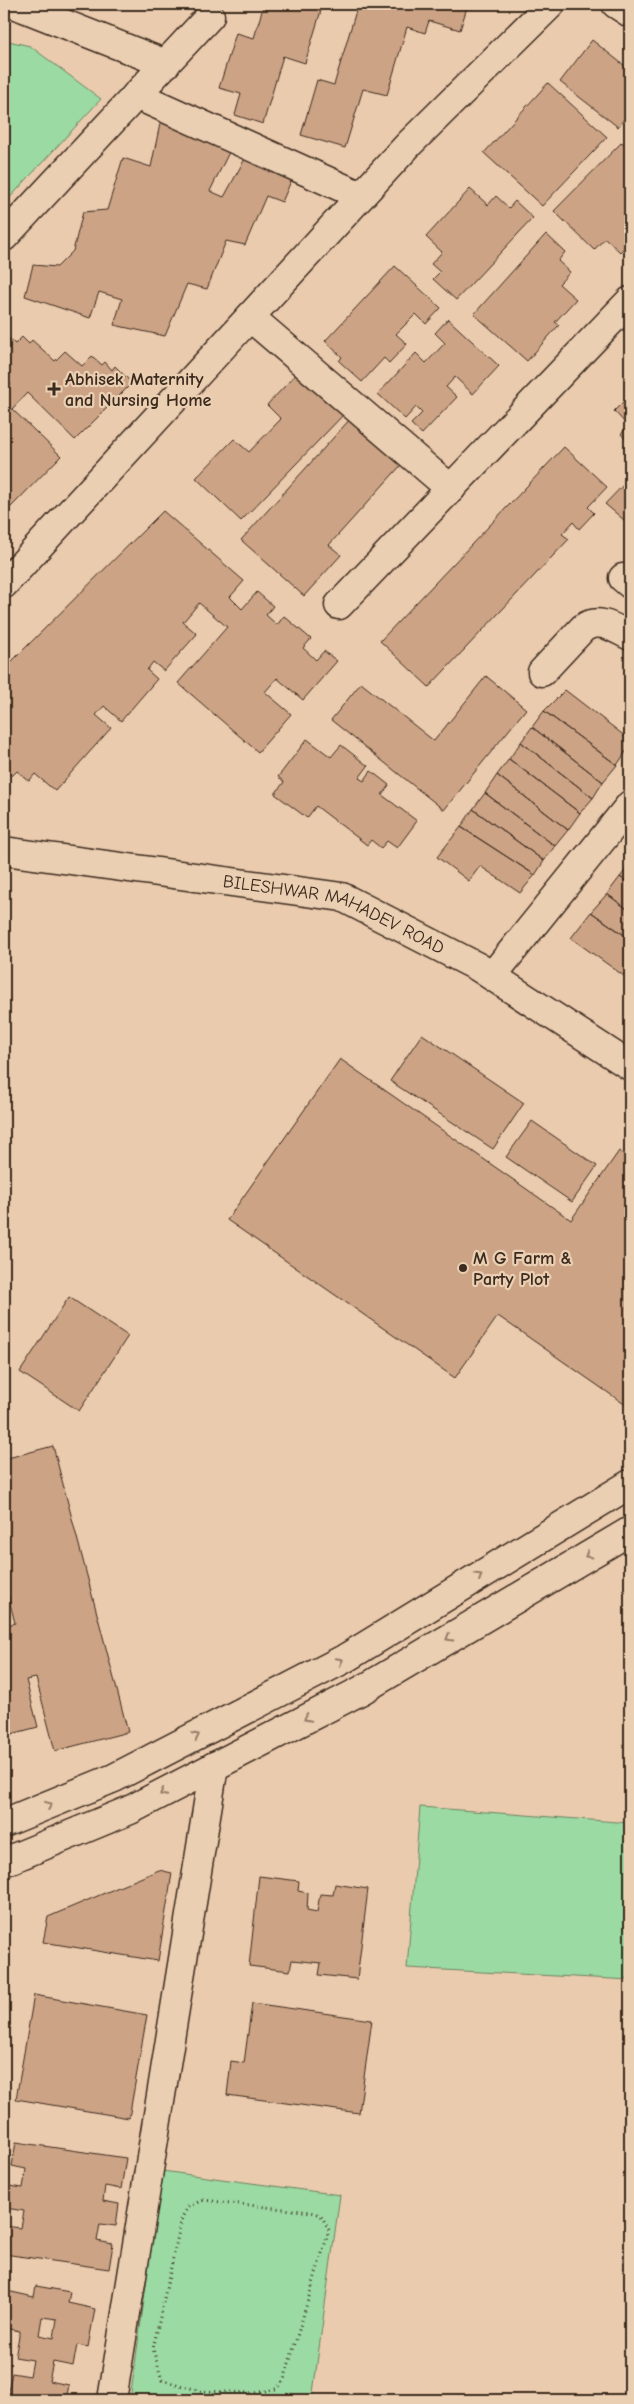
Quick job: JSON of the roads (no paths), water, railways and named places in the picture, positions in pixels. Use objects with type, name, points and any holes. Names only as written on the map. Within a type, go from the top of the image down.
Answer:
[{"type":"street","points":[[14,4],[166,64]]},
{"type":"street","points":[[4,584],[409,144],[551,4]]},
{"type":"street","points":[[616,4],[630,13]]},
{"type":"street","points":[[4,237],[210,16]]},
{"type":"street","points":[[136,95],[361,196]]},
{"type":"street","points":[[339,605],[630,301]]},
{"type":"street","points":[[250,317],[451,489]]},
{"type":"street","points":[[542,672],[583,628],[591,622],[601,622],[630,636]]},
{"type":"street","points":[[492,976],[630,805]]},
{"type":"street","name":"BILESHWAR MAHADEV ROAD","points":[[4,851],[342,897],[492,976],[630,1066]]},
{"type":"street","points":[[4,1823],[114,1778],[344,1659],[630,1484]]},
{"type":"street","points":[[4,1862],[130,1810],[362,1690],[630,1530]]},
{"type":"street","points":[[112,2400],[214,1766]]},
{"type":"place","name":"Abhisek Maternity and Nursing Home","points":[[54,389]]},
{"type":"place","name":"M G Farm & Party Plot","points":[[463,1268]]}]
